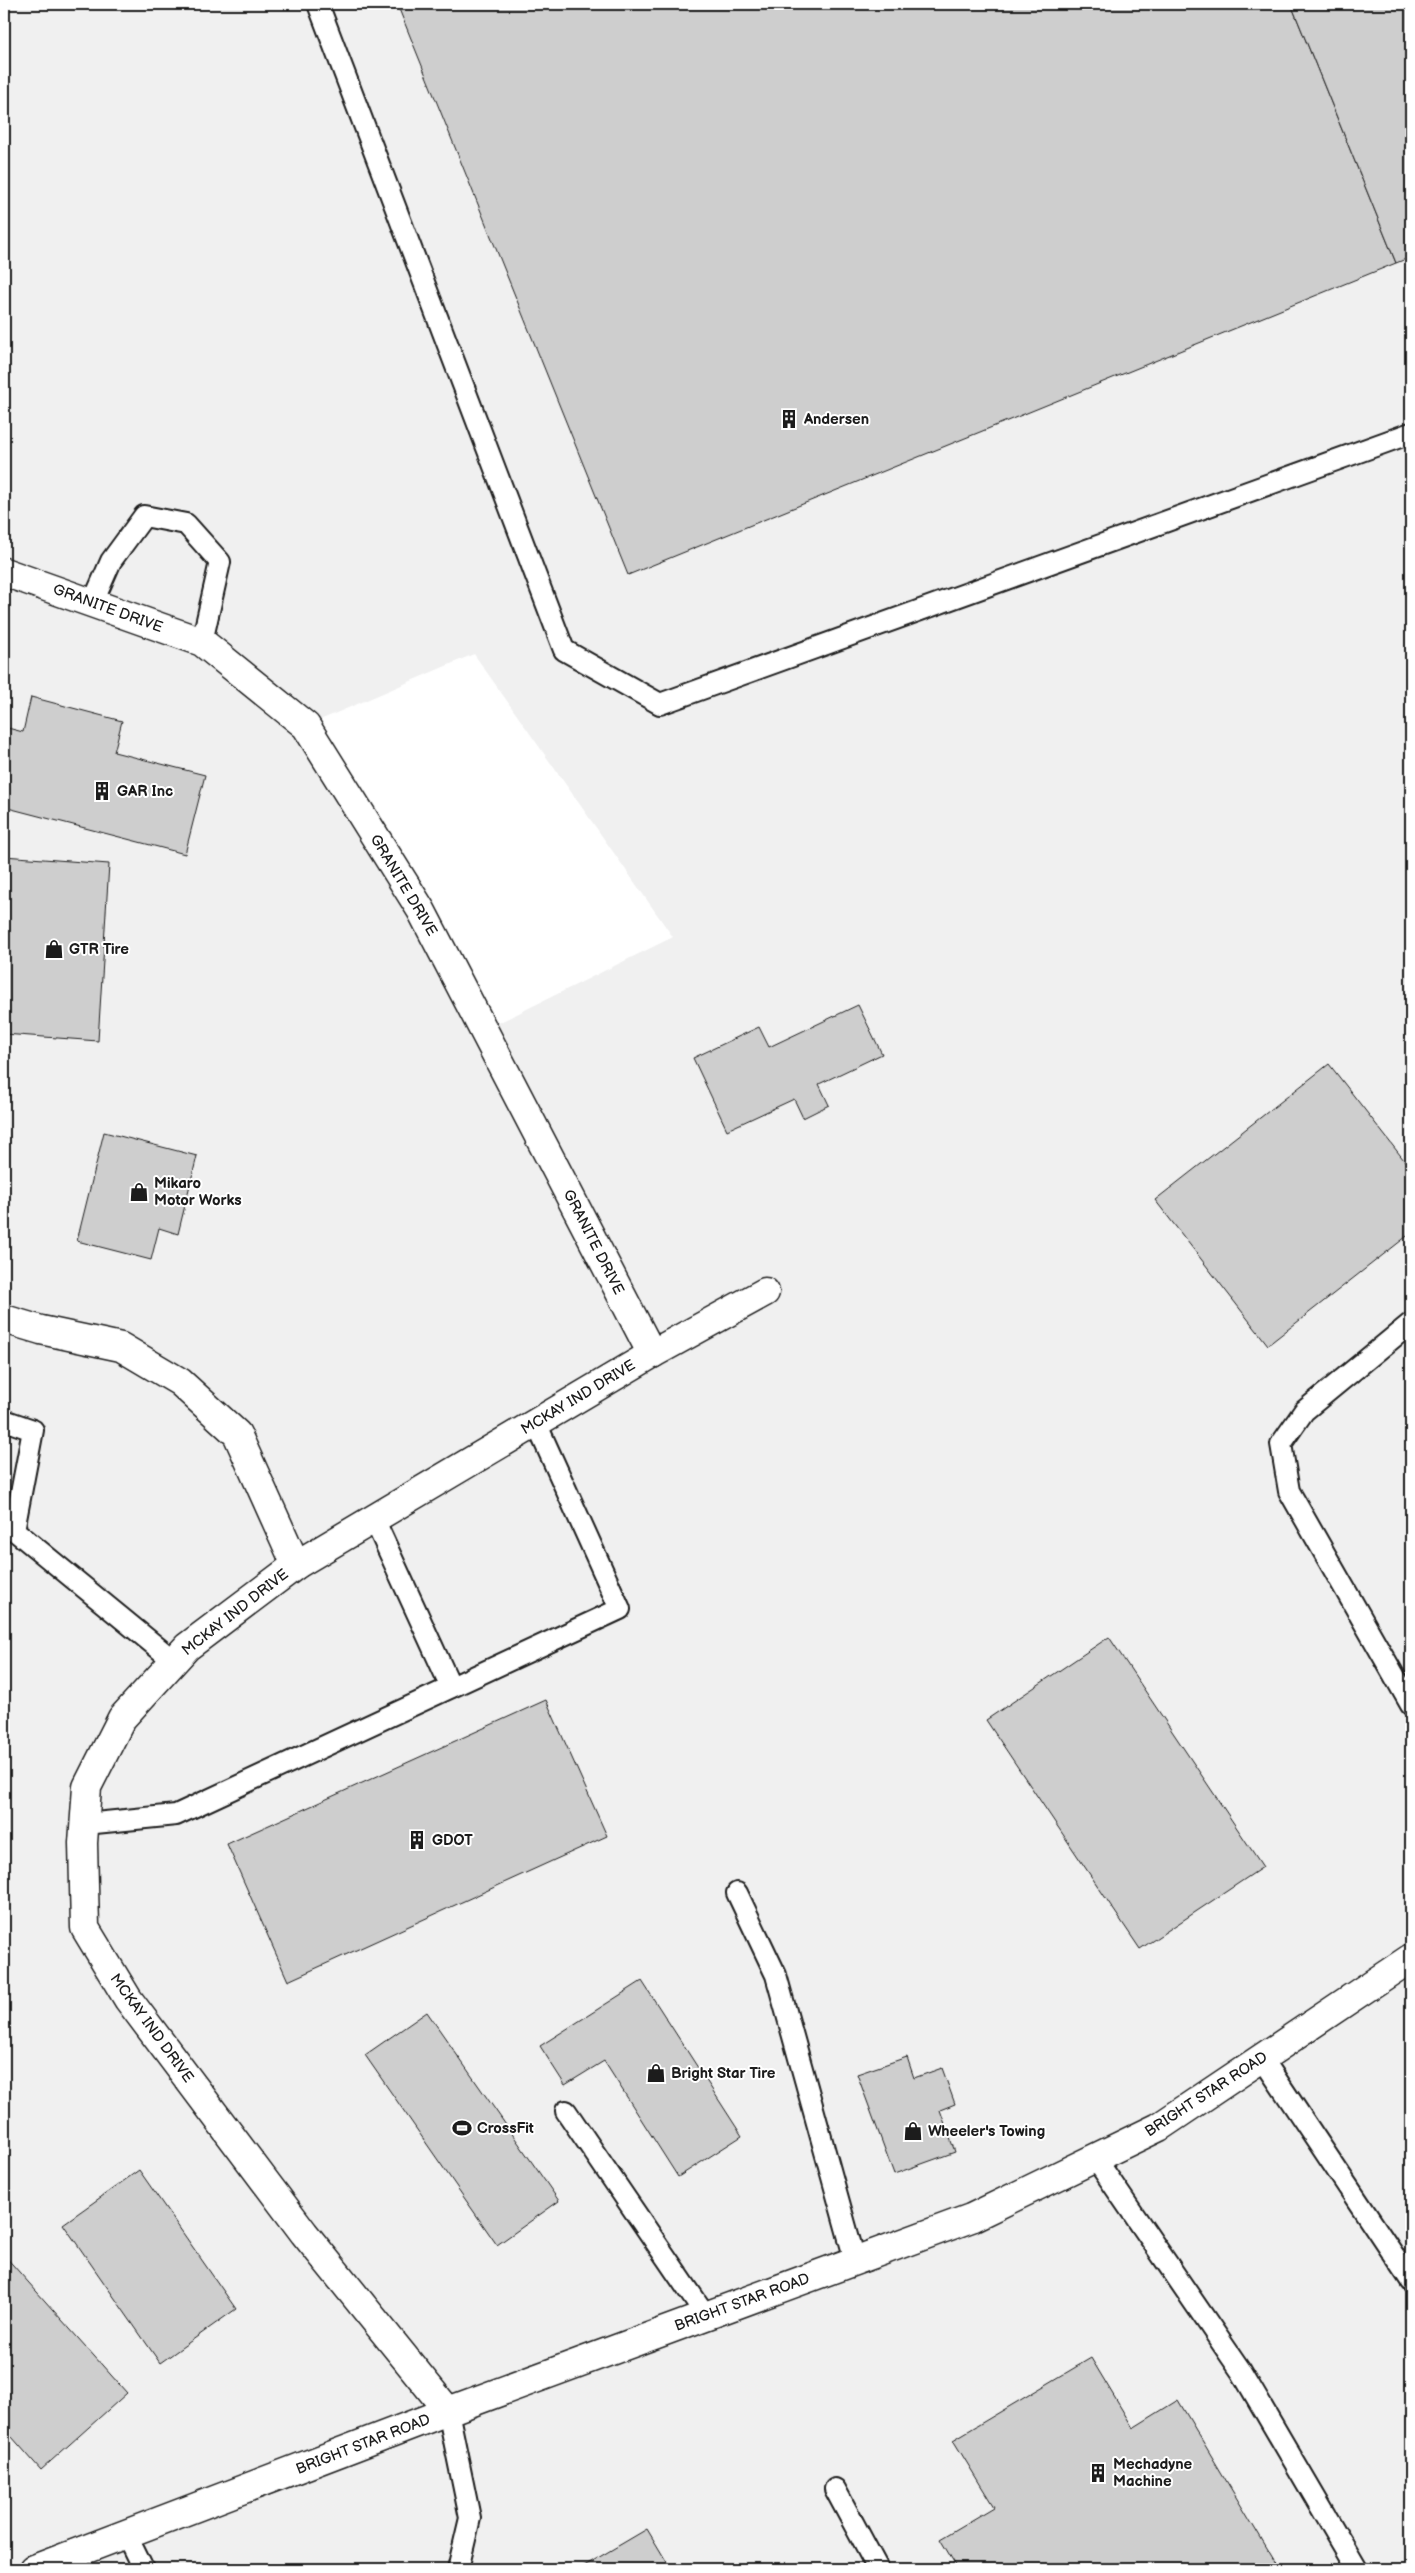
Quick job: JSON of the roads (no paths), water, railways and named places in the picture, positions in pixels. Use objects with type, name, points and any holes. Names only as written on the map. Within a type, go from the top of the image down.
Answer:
[{"type":"street","name":"GRANITE DRIVE","points":[[4,572],[94,602],[202,642],[306,726],[421,910],[652,1354]]},
{"type":"street","name":"MCKAY IND DRIVE","points":[[448,2412],[304,2233],[128,1999],[85,1928],[87,1787],[122,1718],[187,1647],[296,1565],[652,1354],[765,1292]]},
{"type":"street","points":[[4,1319],[41,1330],[121,1347],[180,1382],[238,1434],[296,1565]]},
{"type":"street","name":"BRIGHT STAR ROAD","points":[[34,2569],[448,2412],[971,2218],[1159,2127],[1411,1958]]},
{"type":"lane","points":[[318,4],[564,650],[660,704],[1411,433]]},
{"type":"lane","points":[[94,602],[112,561],[144,516],[186,524],[220,562],[202,642]]},
{"type":"lane","points":[[1411,1323],[1304,1411],[1281,1444],[1289,1490],[1411,1704]]},
{"type":"lane","points":[[4,1420],[34,1430],[14,1530],[174,1661]]},
{"type":"lane","points":[[85,1824],[176,1815],[620,1609],[536,1423]]},
{"type":"lane","points":[[374,1519],[451,1687]]},
{"type":"lane","points":[[737,1893],[776,1976],[855,2260]]},
{"type":"lane","points":[[1262,2058],[1410,2273]]},
{"type":"lane","points":[[566,2111],[706,2316]]},
{"type":"lane","points":[[1094,2158],[1241,2371],[1357,2569]]},
{"type":"lane","points":[[448,2412],[470,2518],[458,2569]]},
{"type":"lane","points":[[835,2489],[878,2569]]},
{"type":"lane","points":[[126,2534],[143,2569]]},
{"type":"place","name":"Andersen","points":[[789,419]]},
{"type":"place","name":"GAR Inc","points":[[102,791]]},
{"type":"place","name":"GTR Tire","points":[[54,949]]},
{"type":"place","name":"Mikaro Motor Works","points":[[139,1192]]},
{"type":"place","name":"GDOT","points":[[417,1840]]},
{"type":"place","name":"Bright Star Tire","points":[[656,2073]]},
{"type":"place","name":"CrossFit","points":[[462,2128]]},
{"type":"place","name":"Wheeler's Towing","points":[[913,2131]]},
{"type":"place","name":"Mechadyne Machine","points":[[1098,2473]]}]
